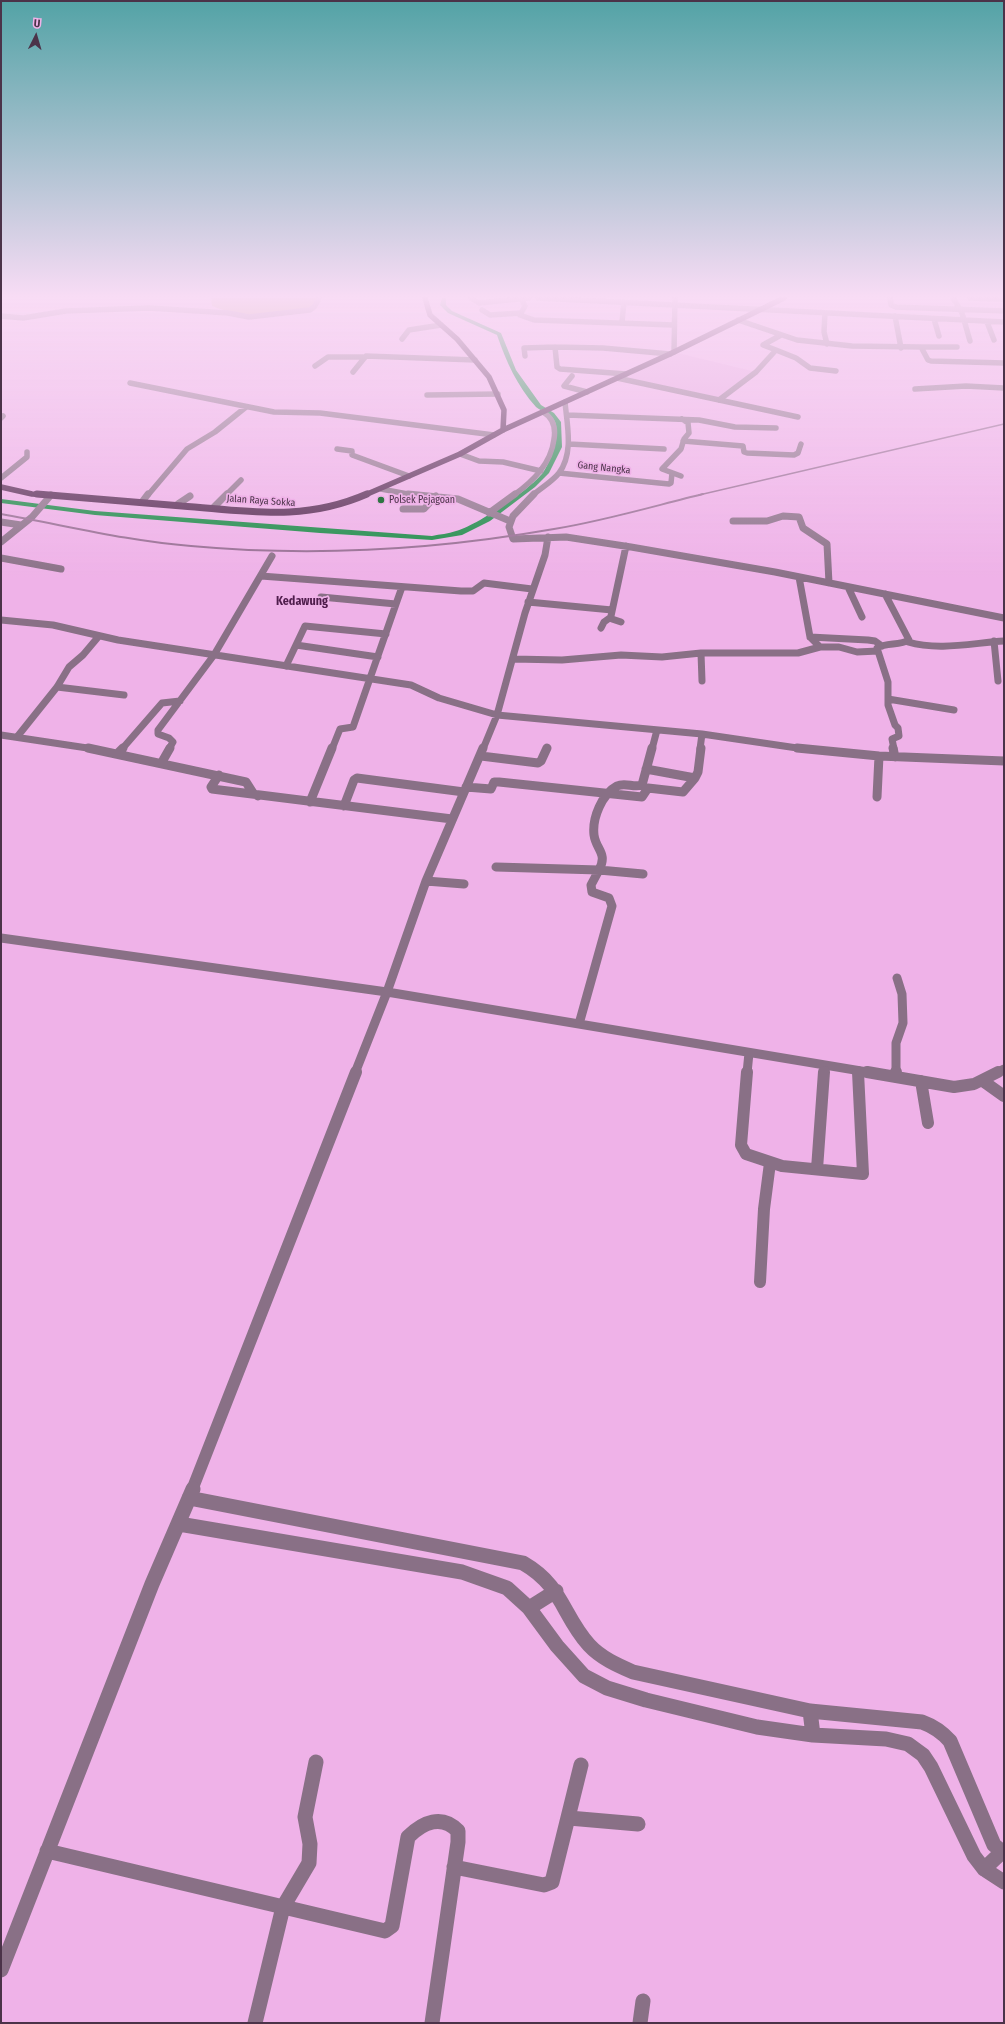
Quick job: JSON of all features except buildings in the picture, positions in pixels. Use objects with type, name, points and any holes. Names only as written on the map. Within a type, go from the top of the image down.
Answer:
[{"type":"main road","name":"Jalan Raya Sokka","points":[[1,487],[20,492],[51,495],[178,504],[271,513],[311,513],[345,504],[381,489],[460,454],[503,430],[515,426],[546,410],[587,392]]},
{"type":"main road","points":[[498,394],[504,410],[503,430]]},
{"type":"main road","points":[[504,422],[515,426]]},
{"type":"street","points":[[176,392],[280,413],[340,415],[494,435]]},
{"type":"street","points":[[684,392],[719,400],[767,419],[776,428]]},
{"type":"street","points":[[719,400],[729,392]]},
{"type":"street","points":[[426,395],[498,394]]},
{"type":"street","points":[[565,402],[568,444],[566,459],[559,473],[533,495],[510,521],[509,526],[512,539],[568,537],[626,546],[799,577],[1004,618]]},
{"type":"street","points":[[142,502],[187,449],[215,432],[246,407]]},
{"type":"street","points":[[489,513],[523,488],[549,461],[555,442],[555,427],[553,419],[546,410]]},
{"type":"street","points":[[567,415],[682,419],[735,427],[767,419],[798,417]]},
{"type":"street","points":[[681,476],[662,468],[671,462],[677,452],[681,449],[683,441],[690,433],[688,423],[682,419]]},
{"type":"street","points":[[683,441],[744,446],[744,452],[747,453],[794,455],[798,452],[801,444]]},
{"type":"street","points":[[568,444],[664,449]]},
{"type":"street","points":[[337,449],[350,450],[352,451],[352,455],[409,476]]},
{"type":"street","points":[[1,478],[27,457],[26,452]]},
{"type":"street","points":[[460,454],[479,461],[503,462],[541,471]]},
{"type":"street","name":"Gang Nangka","points":[[559,473],[671,484],[672,473]]},
{"type":"street","points":[[213,508],[240,480]]},
{"type":"street","points":[[381,489],[416,496],[436,496],[467,502],[510,521]]},
{"type":"street","points":[[1,542],[37,511],[51,495]]},
{"type":"street","points":[[178,504],[190,496]]},
{"type":"street","points":[[403,509],[424,509],[436,496]]},
{"type":"street","points":[[733,521],[766,521],[778,516],[799,518],[803,528],[827,544],[829,583]]},
{"type":"street","points":[[1,522],[21,525]]},
{"type":"street","points":[[1,1970],[152,1584],[184,1511],[387,992],[426,881],[465,789],[481,756],[497,715],[528,602],[546,555],[548,537]]},
{"type":"street","points":[[601,628],[611,614],[626,546]]},
{"type":"street","points":[[162,762],[173,742],[169,738],[158,734],[158,730],[214,655],[272,556]]},
{"type":"street","points":[[1,558],[61,569]]},
{"type":"street","points":[[261,576],[473,591],[479,585],[484,583],[532,589]]},
{"type":"street","points":[[799,577],[810,637],[820,647]]},
{"type":"street","points":[[310,802],[340,729],[353,727],[402,587]]},
{"type":"street","points":[[848,587],[862,617]]},
{"type":"street","points":[[885,594],[907,637],[908,642]]},
{"type":"street","points":[[321,597],[396,604]]},
{"type":"street","points":[[528,602],[611,614],[621,622]]},
{"type":"street","points":[[1,620],[53,624],[99,636],[411,685],[442,699],[497,715],[702,734],[806,749],[879,756],[1004,761]]},
{"type":"street","points":[[286,666],[305,626],[386,634]]},
{"type":"street","points":[[17,737],[57,687],[69,667],[83,655],[99,636]]},
{"type":"street","points":[[810,637],[875,641],[880,648],[886,672],[890,713],[899,734],[892,738],[895,757]]},
{"type":"street","points":[[994,641],[998,681]]},
{"type":"street","points":[[513,659],[548,661],[566,658],[600,658],[610,656],[658,657],[701,653],[798,653],[820,647],[839,647],[857,652],[908,642],[914,645],[936,645],[1004,641]]},
{"type":"street","points":[[296,645],[378,657]]},
{"type":"street","points":[[701,653],[702,681]]},
{"type":"street","points":[[57,687],[124,694]]},
{"type":"street","points":[[888,699],[954,710]]},
{"type":"street","points":[[118,753],[162,703],[180,701]]},
{"type":"street","points":[[579,1024],[612,906],[609,898],[592,892],[590,889],[603,857],[601,849],[596,843],[594,826],[606,794],[620,785],[641,786],[657,730]]},
{"type":"street","points":[[344,806],[354,780],[357,778],[465,789],[491,789],[494,782],[498,781],[642,797],[648,788],[652,787],[683,792],[698,772],[702,734]]},
{"type":"street","points":[[1,735],[55,741],[219,775],[246,782],[253,793],[258,796]]},
{"type":"street","points":[[481,756],[538,763],[541,761],[547,748]]},
{"type":"street","points":[[877,797],[879,756]]},
{"type":"street","points":[[646,769],[695,778]]},
{"type":"street","points":[[219,775],[211,787],[212,789],[452,820]]},
{"type":"street","points":[[496,867],[599,870],[643,874]]},
{"type":"street","points":[[426,881],[464,884]]},
{"type":"street","points":[[1,938],[387,992],[954,1087],[967,1087],[983,1081],[1004,1069]]},
{"type":"street","points":[[896,1077],[896,1043],[902,1023],[903,1006],[902,994],[897,978]]},
{"type":"street","points":[[750,1053],[742,1145],[746,1154],[770,1163],[863,1174],[858,1071]]},
{"type":"street","points":[[817,1169],[825,1066]]},
{"type":"street","points":[[921,1081],[928,1123]]},
{"type":"street","points":[[983,1081],[1004,1096]]},
{"type":"street","points":[[760,1282],[764,1209],[770,1163]]},
{"type":"street","points":[[184,1511],[310,1522],[507,1558],[537,1569],[588,1644],[611,1663],[633,1672],[812,1723],[908,1744],[923,1756],[931,1767],[974,1856],[995,1859]]},
{"type":"street","points":[[184,1511],[462,1572],[507,1588],[532,1606],[556,1646],[584,1676],[607,1688],[757,1727],[812,1723],[922,1722],[942,1732],[950,1741],[994,1845],[995,1859],[1004,1882]]},
{"type":"street","points":[[532,1606],[553,1592]]},
{"type":"street","points":[[255,2023],[283,1907],[309,1863],[310,1844],[305,1817],[316,1762]]},
{"type":"street","points":[[454,1867],[548,1884],[553,1879],[569,1818],[580,1765]]},
{"type":"street","points":[[569,1818],[638,1824]]},
{"type":"street","points":[[47,1851],[283,1907],[388,1930],[392,1926],[408,1837],[416,1827],[428,1822],[440,1821],[453,1824],[458,1831],[432,2023]]},
{"type":"street","points":[[640,2023],[643,2001]]},
{"type":"shaded area","points":[[691,392],[731,392],[723,399]]},
{"type":"waterway","points":[[1,501],[95,513],[320,531],[432,538],[459,533],[487,519],[533,486],[546,473],[559,447],[558,422],[552,414],[539,406],[529,392]]},
{"type":"railway","points":[[700,495],[1004,424]]},
{"type":"railway","points":[[1,514],[119,537],[167,544],[282,551],[373,550],[464,542],[554,529],[591,522],[700,495]]},
{"type":"place","name":"Polsek Pejagoan","points":[[381,500]]},
{"type":"district","name":"Kedawung","points":[[302,602]]}]
